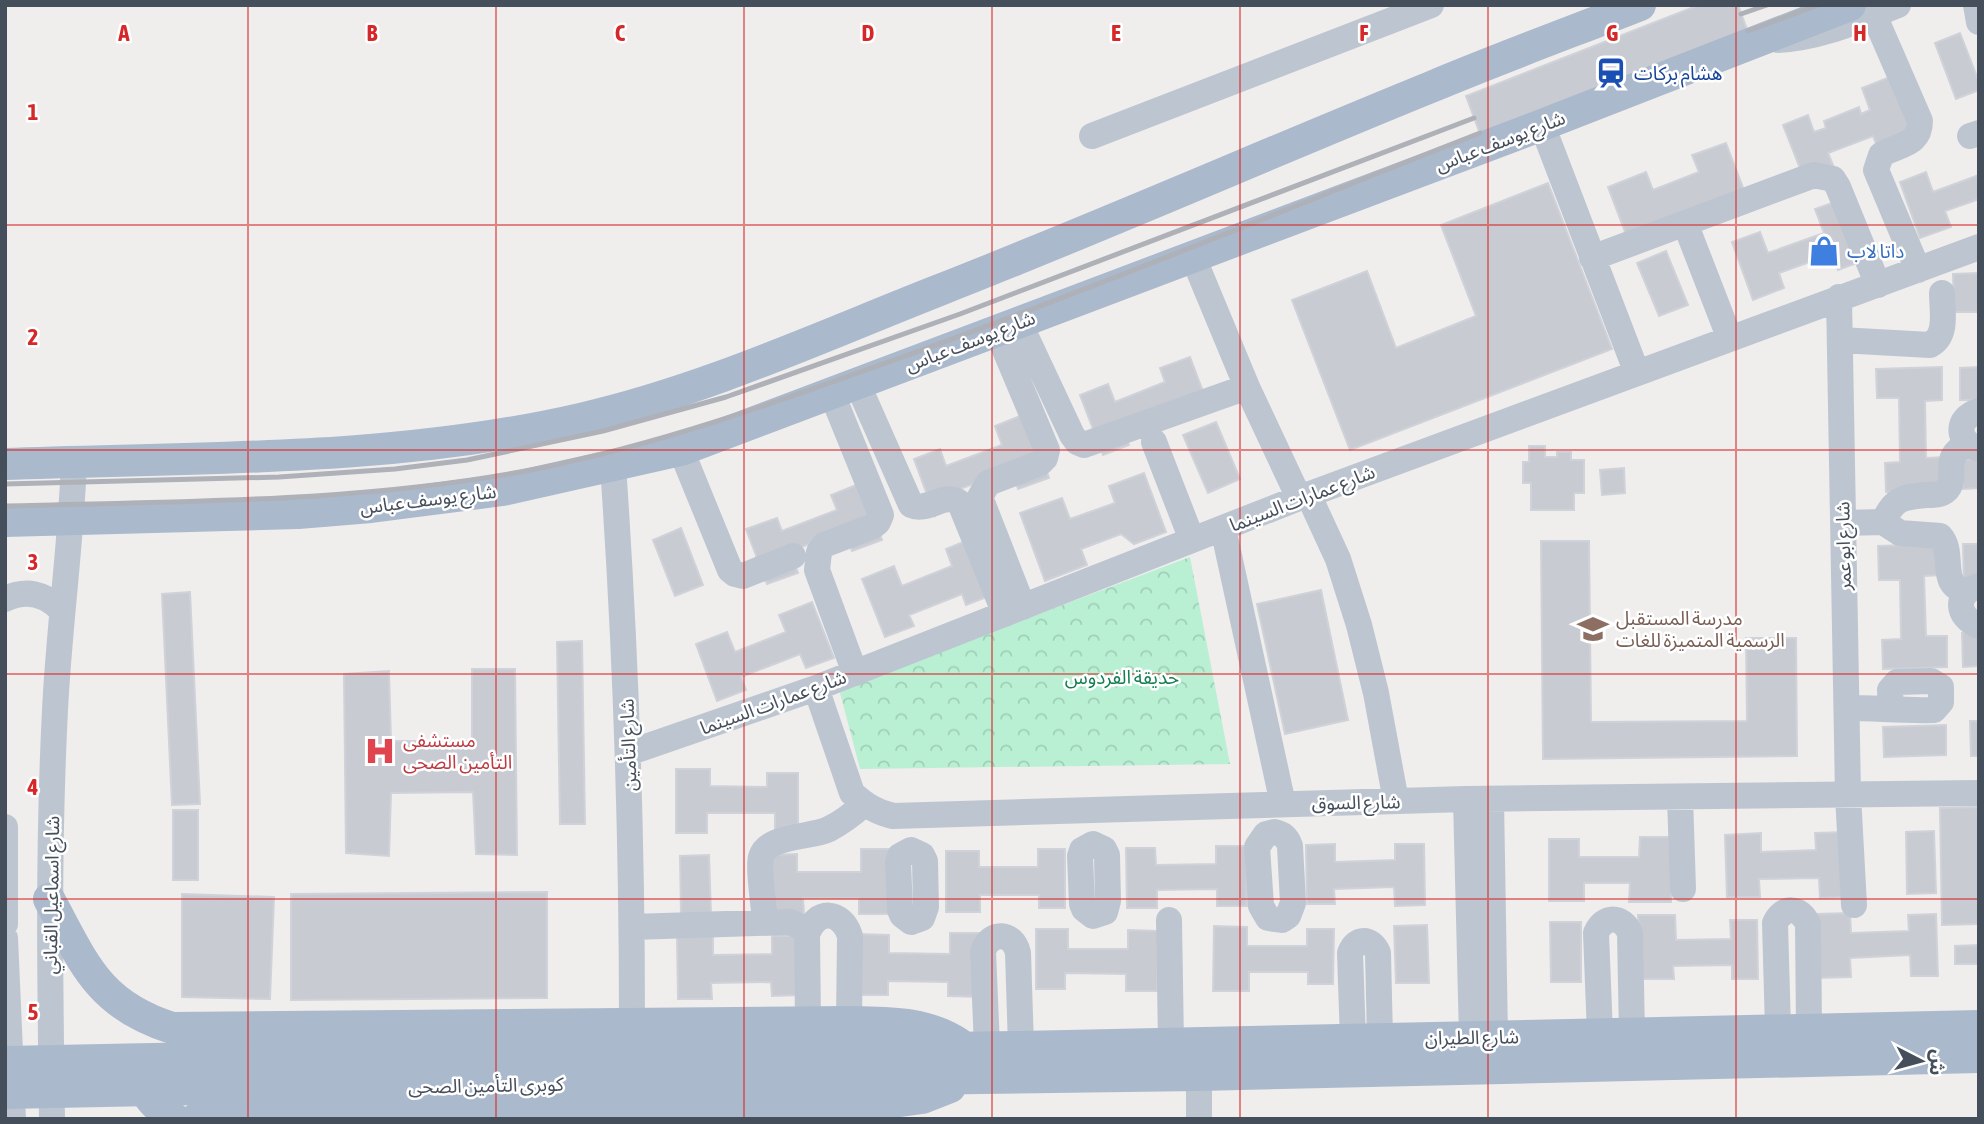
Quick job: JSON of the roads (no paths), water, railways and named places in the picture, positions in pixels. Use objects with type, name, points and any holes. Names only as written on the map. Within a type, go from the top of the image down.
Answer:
[{"type":"main road","points":[[5,464],[377,450],[538,428],[636,405],[718,378],[1045,249],[1432,86],[1640,5]]},
{"type":"main road","name":"شارع يوسف عباس","points":[[5,521],[298,513],[371,508],[503,490],[681,450],[1542,125],[1763,38],[1862,10]]},
{"type":"main road","points":[[49,899],[83,962],[112,998],[150,1021],[172,1028],[808,1022],[906,1024],[928,1027],[973,1057],[943,1091],[900,1101],[211,1118]]},
{"type":"main road","name":"شارع الطيران","points":[[973,1057],[1021,1047],[1979,1026]]},
{"type":"main road","points":[[172,1028],[152,1042],[146,1052],[142,1076],[149,1099],[157,1108],[175,1119]]},
{"type":"main road","name":"كوبرى التأمين الصحى","points":[[5,1062],[251,1057],[973,1057]]},
{"type":"main road","name":"شارع الطيران","points":[[973,1057],[1199,1075],[1979,1057]]},
{"type":"main road","name":"كوبرى التأمين الصحى","points":[[5,1093],[252,1088],[973,1057]]},
{"type":"street","points":[[1093,136],[1431,5]]},
{"type":"street","points":[[1898,5],[1862,10],[1920,121],[1916,138],[1881,155],[1876,170],[1918,270]]},
{"type":"street","points":[[1976,5],[1979,22]]},
{"type":"street","points":[[1542,125],[1637,373]]},
{"type":"street","points":[[1592,258],[1814,175],[1833,179],[1838,187],[1878,285]]},
{"type":"street","points":[[1685,223],[1730,339]]},
{"type":"street","name":"شارع عمارات السينما","points":[[628,753],[816,688],[1303,496],[1979,247]]},
{"type":"street","points":[[1193,257],[1247,387],[1338,559],[1359,625],[1376,693],[1396,801]]},
{"type":"street","points":[[1840,340],[1930,345],[1937,342],[1941,335],[1942,293]]},
{"type":"street","name":"شارع ابو عمر","points":[[1839,297],[1848,795],[1854,905]]},
{"type":"street","points":[[1008,326],[1072,435],[1077,442],[1084,445],[1247,387]]},
{"type":"street","points":[[1008,326],[1047,450],[1040,463],[988,483],[981,497],[1014,610]]},
{"type":"street","points":[[845,389],[911,505],[924,507],[946,499],[954,499],[960,503],[1014,610]]},
{"type":"street","points":[[845,389],[881,514],[873,526],[824,545],[817,561],[817,570],[855,673]]},
{"type":"street","points":[[1973,447],[1962,436],[1962,426],[1967,416],[1979,411]]},
{"type":"street","points":[[1154,442],[1192,540]]},
{"type":"street","points":[[1883,522],[1893,504],[1900,499],[1941,494],[1948,488],[1951,480],[1953,455],[1959,448],[1973,447]]},
{"type":"street","points":[[681,450],[730,570],[743,576],[793,556]]},
{"type":"street","name":"شارع اسماعيل القباني","points":[[52,1119],[49,899],[54,711],[61,610],[72,518],[74,461]]},
{"type":"street","name":"شارع التأمين","points":[[613,466],[624,629],[632,1024]]},
{"type":"street","points":[[1843,523],[1883,522],[1900,533],[1940,536],[1946,542],[1951,583],[1958,590],[1973,589]]},
{"type":"street","points":[[1223,528],[1278,804],[1274,832]]},
{"type":"street","points":[[1973,589],[1961,601],[1961,612],[1968,621],[1979,625]]},
{"type":"street","points":[[5,599],[24,593],[35,594],[54,603],[61,610]]},
{"type":"street","points":[[765,922],[761,858],[766,847],[829,829],[864,804],[852,793],[816,688]]},
{"type":"street","points":[[1847,708],[1891,707]]},
{"type":"street","name":"شارع السوق","points":[[864,804],[885,814],[909,816],[1478,799],[1979,793]]},
{"type":"street","points":[[1680,797],[1683,889]]},
{"type":"street","points":[[1478,799],[1484,1037]]},
{"type":"street","points":[[1091,810],[1093,844]]},
{"type":"street","points":[[909,816],[911,850]]},
{"type":"street","points":[[5,827],[5,924]]},
{"type":"street","points":[[1778,1030],[1775,923],[1779,915],[1787,910],[1796,910],[1804,915],[1808,924],[1809,1029]]},
{"type":"street","points":[[808,1022],[807,934],[811,924],[829,915],[847,926],[850,936],[849,1022]]},
{"type":"street","points":[[1600,1034],[1596,933],[1600,924],[1608,919],[1618,919],[1626,924],[1630,933],[1632,1034]]},
{"type":"street","points":[[1169,920],[1171,1044]]},
{"type":"street","points":[[632,927],[791,922],[804,929],[807,934]]},
{"type":"street","points":[[973,1057],[983,951],[986,943],[1001,935],[1016,944],[1018,953],[1021,1047]]},
{"type":"street","points":[[5,938],[13,1119]]},
{"type":"street","points":[[1199,1075],[1199,1119]]},
{"type":"railway","points":[[1741,14],[1767,5]]},
{"type":"railway","points":[[1748,31],[1818,5]]},
{"type":"railway","points":[[5,484],[279,477],[395,469],[467,460],[603,431],[726,397],[960,314],[1474,118]]},
{"type":"railway","points":[[5,506],[205,501],[338,494],[470,480],[582,459],[674,435],[852,375],[1116,277],[1480,133]]},
{"type":"place","name":"هشام بركات","points":[[1611,73]]},
{"type":"place","name":"داتا لاب","points":[[1824,251]]},
{"type":"place","name":"مدرسة المستقبل الرسمية المتميزة للغات","points":[[1593,629]]},
{"type":"place","name":"مستشفى التأمين الصحى","points":[[380,751]]},
{"type":"park label","name":"حديقة الفردوس","points":[[1122,677]]}]
